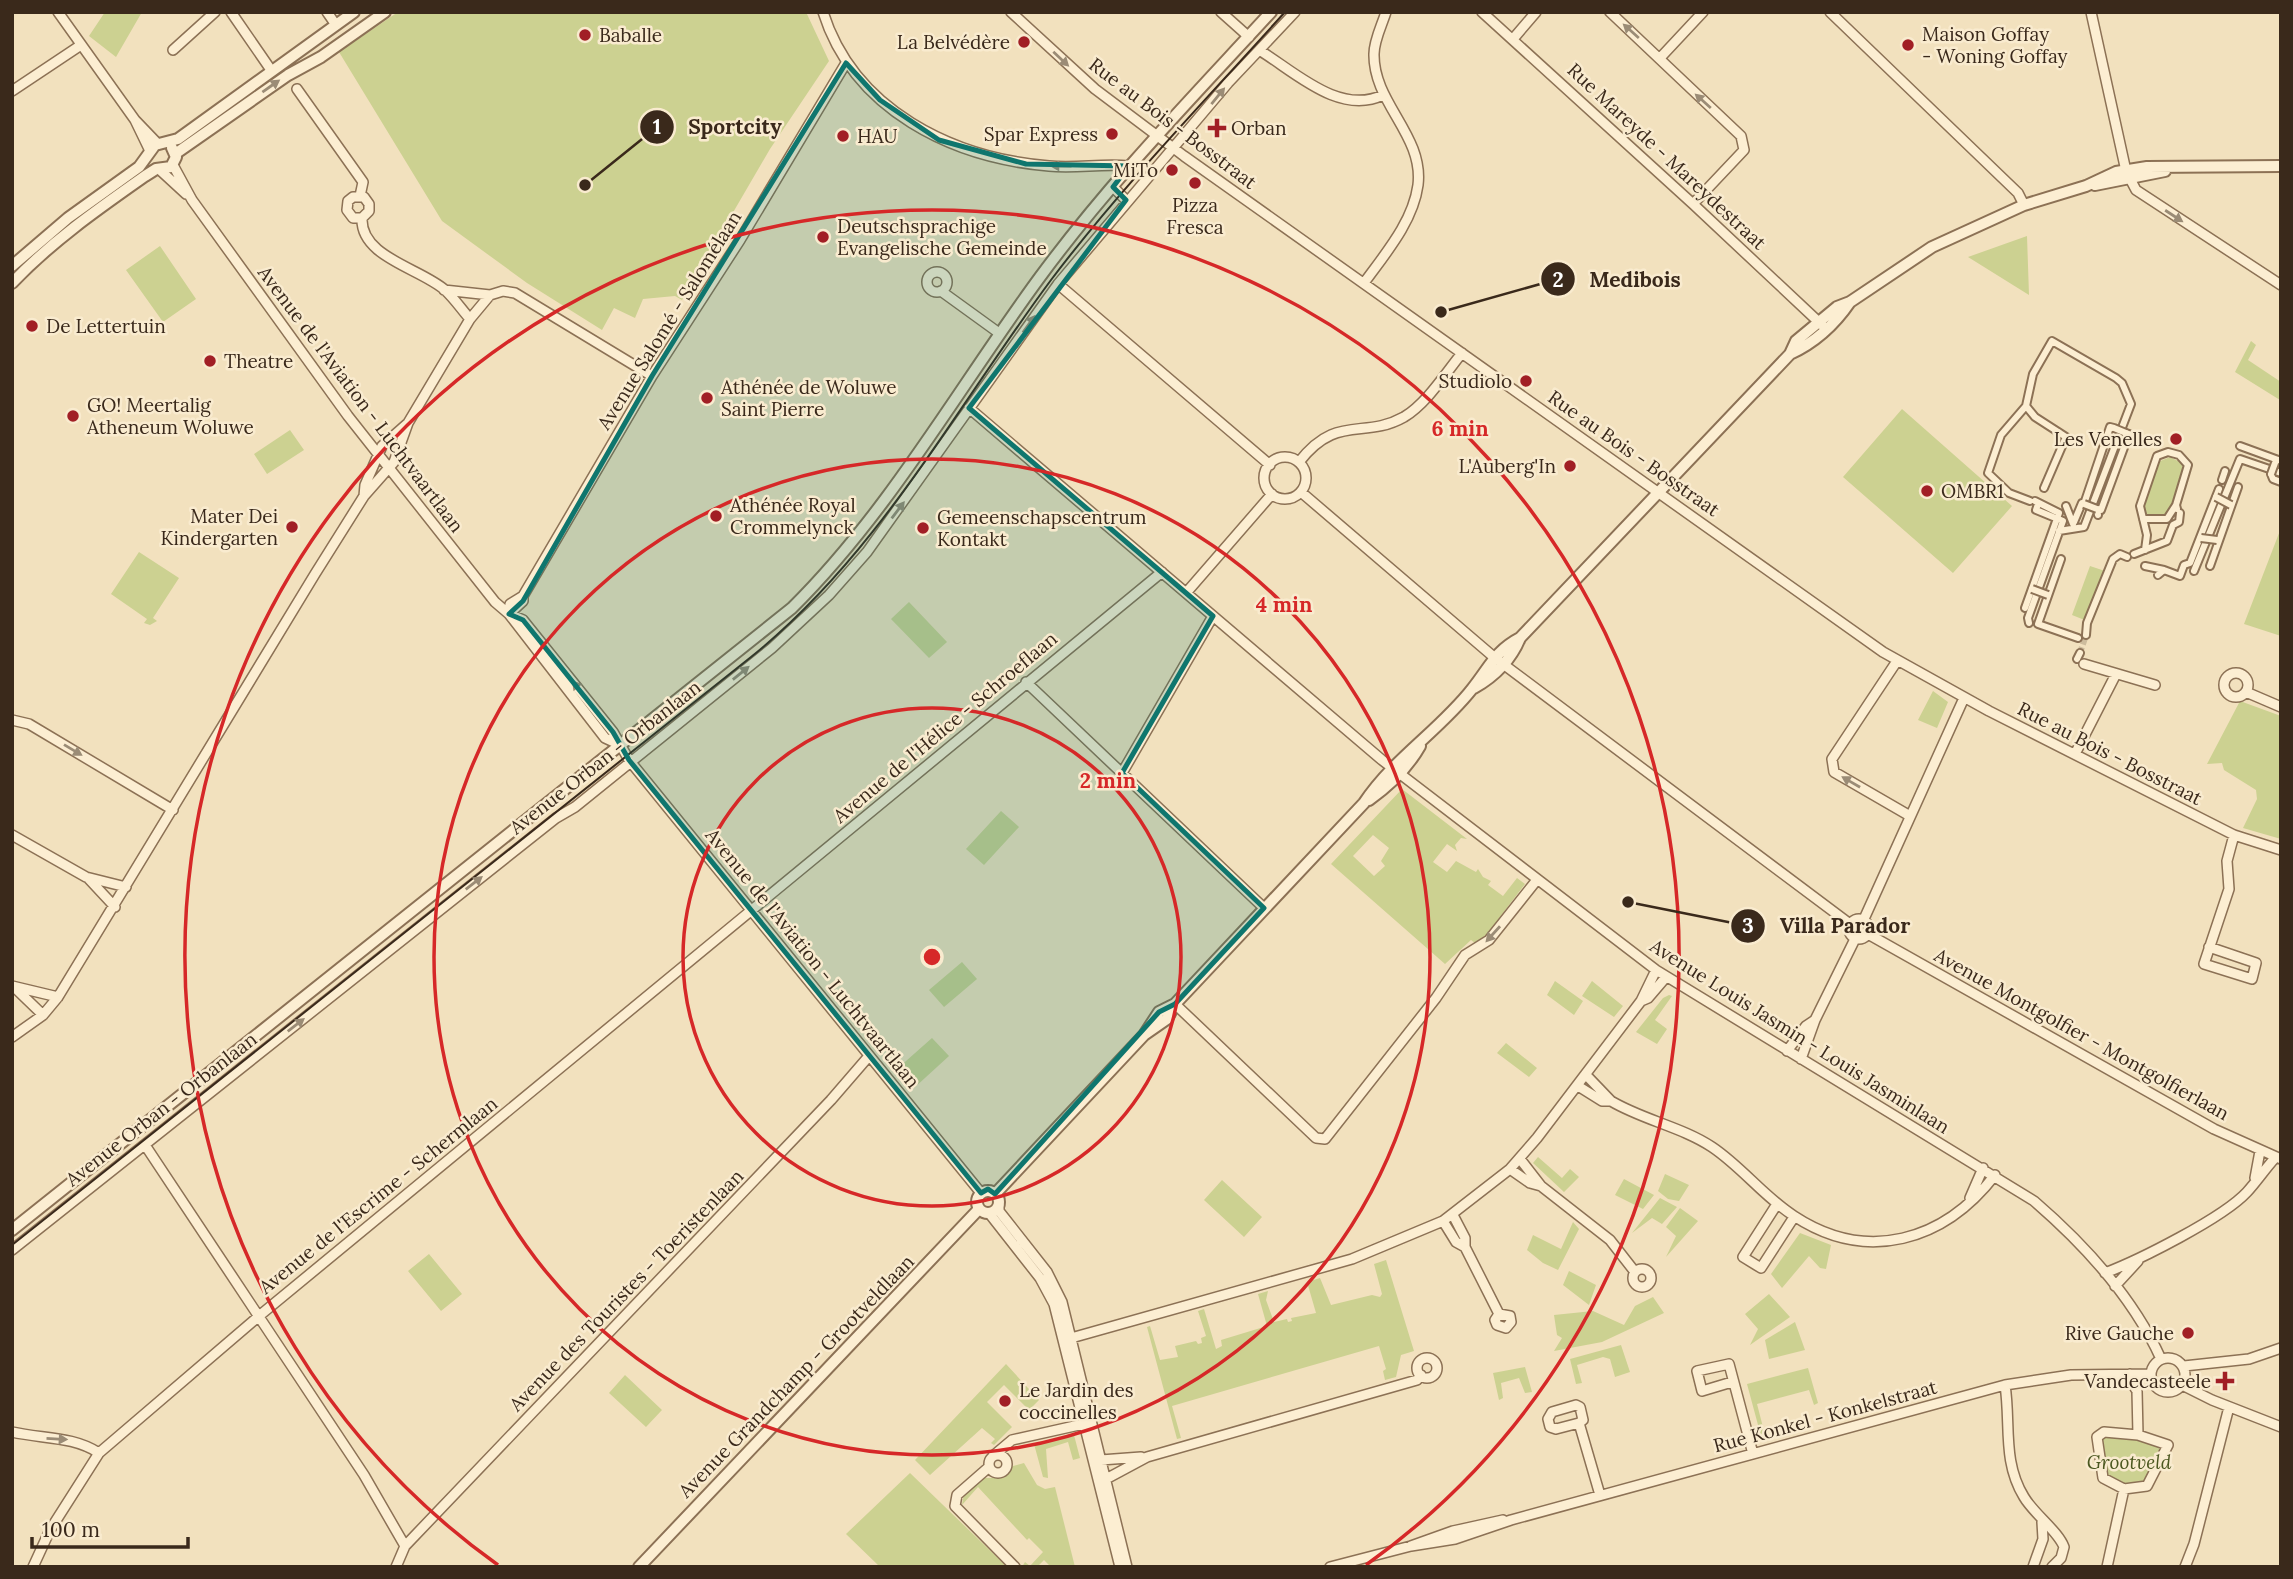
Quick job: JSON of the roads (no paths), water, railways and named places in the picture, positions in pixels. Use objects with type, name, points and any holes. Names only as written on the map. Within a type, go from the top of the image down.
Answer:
[{"type":"street","name":"Avenue de l'Aviation - Luchtvaartlaan","points":[[58,12],[135,120],[162,152],[192,200],[389,470],[495,602],[509,614],[523,620],[613,732],[629,760],[981,1194]]},
{"type":"street","points":[[173,50],[215,12]]},
{"type":"street","points":[[231,12],[271,70]]},
{"type":"street","points":[[327,12],[335,25]]},
{"type":"street","points":[[12,266],[43,238],[354,12]]},
{"type":"street","points":[[12,283],[37,257],[78,223],[158,170],[162,152],[321,57],[385,12]]},
{"type":"street","points":[[824,12],[846,63],[880,100],[919,130],[975,153],[1026,164],[1129,166]]},
{"type":"street","name":"Rue au Bois - Bosstraat","points":[[1011,12],[1095,89],[1173,147],[1897,661],[1964,698],[2234,835],[2281,850]]},
{"type":"street","points":[[1221,12],[1249,37]]},
{"type":"street","name":"Avenue Orban - Orbanlaan","points":[[12,1230],[618,744],[760,636],[810,590],[868,521],[999,333],[1112,187],[1271,12]]},
{"type":"street","name":"Avenue Orban - Orbanlaan","points":[[12,1250],[556,818],[575,807],[629,760],[772,648],[829,595],[867,552],[1058,284],[1126,200],[1294,12]]},
{"type":"street","points":[[1364,284],[1400,233],[1414,204],[1418,182],[1416,159],[1408,136],[1383,95],[1375,72],[1374,50],[1386,12]]},
{"type":"street","name":"Rue Mareyde - Mareydestraat","points":[[1482,12],[1822,325]]},
{"type":"street","points":[[1513,39],[1536,12]]},
{"type":"street","points":[[1610,12],[1660,58],[1665,67],[1741,135],[1744,149],[1693,204]]},
{"type":"street","points":[[1660,58],[1703,12]]},
{"type":"street","points":[[1830,12],[2018,193],[2024,205]]},
{"type":"street","points":[[2091,12],[2128,175],[2145,197],[2281,285]]},
{"type":"street","points":[[12,91],[81,44]]},
{"type":"street","points":[[1259,50],[1309,83],[1339,98],[1373,100],[1383,95]]},
{"type":"street","name":"Avenue Salomé - Salomélaan","points":[[509,614],[517,609],[652,376],[733,252],[846,63]]},
{"type":"street","points":[[297,89],[363,182],[360,196]]},
{"type":"street","points":[[158,170],[162,152]]},
{"type":"street","points":[[997,1199],[1144,1035],[1167,1019],[1175,1004],[1264,908],[1396,770],[1411,762],[1423,741],[1474,688],[1482,671],[1499,661],[1507,645],[1520,638],[1790,354],[1804,348],[1822,325],[1850,302],[1933,247],[2024,205],[2128,175],[2171,169],[2281,166]]},
{"type":"street","name":"Avenue de l'Aviation - Luchtvaartlaan","points":[[158,170],[192,200]]},
{"type":"street","points":[[1112,187],[1126,200]]},
{"type":"street","points":[[362,218],[353,218],[347,210],[350,199],[360,196],[368,200],[370,208],[362,218],[362,230],[370,244],[444,289],[470,319]]},
{"type":"street","points":[[1058,284],[1270,465]]},
{"type":"street","points":[[444,289],[490,295],[503,291],[515,293],[652,376]]},
{"type":"street","points":[[941,291],[999,333]]},
{"type":"street","points":[[12,1037],[43,1015],[58,998],[364,496],[382,446],[408,423],[470,319],[490,295]]},
{"type":"street","points":[[2073,521],[2036,510],[2035,502],[2016,498],[1988,473],[2001,435],[2026,406],[2033,374],[2052,341],[2116,378],[2122,383],[2131,404],[2098,511]]},
{"type":"street","points":[[1299,462],[1318,442],[1333,433],[1388,424],[1405,416],[1418,406],[1462,353]]},
{"type":"street","points":[[2026,406],[2035,417],[2066,437],[2045,488]]},
{"type":"street","name":"Avenue Louis Jasmin - Louis Jasminlaan","points":[[969,408],[1396,770],[1536,881],[1666,977],[2034,1200],[2061,1224],[2105,1273],[2148,1328],[2161,1359]]},
{"type":"street","points":[[364,496],[389,470],[404,441],[408,423]]},
{"type":"street","points":[[2059,531],[2084,527],[2101,510],[2129,434],[2110,427],[2083,503],[2073,521]]},
{"type":"street","points":[[2240,446],[2277,462],[2271,474],[2273,479],[2281,482]]},
{"type":"street","points":[[2086,635],[2087,623],[2113,559],[2120,554],[2128,556],[2145,550],[2167,541],[2173,525],[2179,522],[2178,509],[2188,465],[2179,455],[2168,452],[2157,456],[2140,506],[2147,535],[2145,550]]},
{"type":"street","points":[[1281,458],[1299,462],[1306,480],[1301,492],[1288,499],[1272,494],[1265,483],[1270,465],[1281,458]]},
{"type":"street","points":[[2194,571],[2240,459],[2281,473]]},
{"type":"street","points":[[2222,480],[2225,471]]},
{"type":"street","points":[[2210,566],[2238,487]]},
{"type":"street","points":[[2144,566],[2180,576],[2201,538],[2219,489]]},
{"type":"street","points":[[1301,492],[1499,661],[1850,924]]},
{"type":"street","points":[[1186,593],[1272,494]]},
{"type":"street","points":[[2216,497],[2231,505]]},
{"type":"street","points":[[2083,503],[2098,511]]},
{"type":"street","points":[[2066,506],[2073,521]]},
{"type":"street","points":[[2143,519],[2167,519],[2178,509]]},
{"type":"street","points":[[2029,624],[2028,618],[2063,521],[2057,515]]},
{"type":"street","points":[[2057,515],[2032,589],[2025,608],[2057,515]]},
{"type":"street","points":[[2201,538],[2217,540]]},
{"type":"street","points":[[2164,570],[2158,575],[2178,577],[2183,564],[2191,556]]},
{"type":"street","points":[[2061,559],[2038,624],[2078,638]]},
{"type":"street","name":"Avenue de l'Hélice - Schroeflaan","points":[[752,909],[1162,572]]},
{"type":"street","points":[[2032,589],[2048,595]]},
{"type":"street","points":[[1122,773],[1213,615]]},
{"type":"street","points":[[2080,659],[2116,674],[2155,685]]},
{"type":"street","points":[[1897,661],[1830,766],[1833,772],[1910,816]]},
{"type":"street","points":[[2075,754],[2116,674]]},
{"type":"street","points":[[1026,682],[1264,908]]},
{"type":"street","points":[[2246,692],[2281,707]]},
{"type":"street","points":[[1850,924],[1864,919],[1964,698]]},
{"type":"street","points":[[12,720],[29,724],[173,810]]},
{"type":"street","points":[[12,835],[86,877],[126,887]]},
{"type":"street","points":[[2209,947],[2256,963],[2252,979],[2204,964],[2209,947],[2229,889],[2227,861],[2234,835]]},
{"type":"street","points":[[86,877],[115,907]]},
{"type":"street","points":[[1175,1004],[1316,1138],[1325,1139],[1436,998],[1465,955],[1489,940],[1536,881]]},
{"type":"street","name":"Avenue de l'Escrime - Schermlaan","points":[[33,1567],[50,1530],[99,1453],[260,1316],[752,909]]},
{"type":"street","points":[[1801,1059],[1815,1020],[1856,939],[1868,934],[1869,927],[1864,919]]},
{"type":"street","points":[[1850,924],[1849,933],[1856,939]]},
{"type":"street","name":"Avenue Montgolfier - Montgolfierlaan","points":[[1868,934],[2278,1159]]},
{"type":"street","points":[[1067,1339],[1352,1259],[1443,1221],[1520,1159],[1587,1076],[1642,1001],[1656,970]]},
{"type":"street","points":[[1642,1001],[1648,998],[1666,977]]},
{"type":"street","points":[[12,986],[58,998]]},
{"type":"street","points":[[12,986],[43,1015]]},
{"type":"street","points":[[1787,1051],[1806,1026],[1815,1020]]},
{"type":"street","name":"Avenue des Touristes - Toeristenlaan","points":[[405,1546],[821,1110],[869,1056]]},
{"type":"street","points":[[1587,1076],[1611,1101],[1710,1145],[1794,1217],[1851,1240],[1899,1240],[1941,1226],[1995,1175]]},
{"type":"street","points":[[1578,1086],[1602,1101],[1611,1101]]},
{"type":"street","points":[[145,1145],[364,1475],[405,1546],[396,1567]]},
{"type":"street","points":[[2255,1180],[2260,1151]]},
{"type":"street","points":[[1520,1159],[1541,1185],[1610,1240],[1635,1272]]},
{"type":"street","points":[[2105,1273],[2139,1260],[2234,1203],[2278,1159]]},
{"type":"street","points":[[1970,1198],[1983,1168]]},
{"type":"street","points":[[1510,1169],[1530,1183],[1541,1185]]},
{"type":"street","points":[[1067,1339],[1048,1290],[977,1203],[981,1194],[986,1191],[997,1199],[999,1211],[1056,1286],[1098,1463],[1127,1567]]},
{"type":"street","name":"Avenue Grandchamp - Grootveldlaan","points":[[639,1567],[997,1199]]},
{"type":"street","points":[[1777,1204],[1744,1257],[1761,1268],[1794,1217]]},
{"type":"street","points":[[1452,1215],[1499,1314]]},
{"type":"street","points":[[1443,1221],[1456,1242],[1465,1247]]},
{"type":"street","points":[[2115,1286],[2139,1260]]},
{"type":"street","points":[[2183,1366],[2249,1359],[2281,1349]]},
{"type":"street","points":[[2161,1359],[2176,1359],[2183,1366],[2186,1376],[2182,1385],[2174,1391],[2163,1391],[2154,1384],[2151,1374],[2154,1365],[2161,1359]]},
{"type":"street","points":[[2130,1374],[2131,1382],[2137,1391],[2138,1435]]},
{"type":"street","name":"Rue Konkel - Konkelstraat","points":[[1330,1567],[1411,1546],[1462,1537],[1600,1495],[2005,1385],[2071,1375],[2151,1374]]},
{"type":"street","points":[[1102,1477],[1147,1457],[1417,1380],[1421,1375]]},
{"type":"street","points":[[1732,1382],[1753,1454]]},
{"type":"street","points":[[2005,1385],[2011,1466],[2018,1486],[2041,1521],[2064,1547],[2064,1553],[2052,1567]]},
{"type":"street","points":[[2182,1385],[2281,1427]]},
{"type":"street","points":[[2185,1567],[2194,1544],[2229,1407]]},
{"type":"street","points":[[1015,1567],[956,1506],[957,1495],[989,1467],[993,1456],[1004,1443],[1088,1423]]},
{"type":"street","points":[[1579,1423],[1600,1495]]},
{"type":"street","points":[[12,1432],[36,1438],[68,1439],[85,1443],[99,1453]]},
{"type":"street","points":[[2104,1432],[2138,1435],[2165,1442],[2167,1449],[2147,1486],[2124,1489],[2104,1478],[2097,1437],[2104,1432]]},
{"type":"street","points":[[989,1467],[999,1473],[1006,1469],[1012,1450],[1020,1440]]},
{"type":"street","points":[[993,1456],[1001,1455],[1007,1462]]},
{"type":"street","points":[[1098,1463],[1147,1457]]},
{"type":"street","points":[[1102,1477],[1120,1567]]},
{"type":"street","points":[[2107,1567],[2124,1489]]},
{"type":"street","points":[[2033,1567],[2043,1539],[2041,1521]]},
{"type":"tunnel","points":[[2080,653],[2086,635]]},
{"type":"tram line","points":[[12,1245],[751,657],[796,617],[838,573],[913,479],[1016,329],[1078,245],[1135,177],[1285,12]]},
{"type":"place","name":"Baballe","points":[[585,35]]},
{"type":"place","name":"La Belvédère","points":[[1024,42]]},
{"type":"place","name":"Maison Goffay - Woning Goffay","points":[[1908,45]]},
{"type":"place","name":"Orban","points":[[1217,128]]},
{"type":"place","name":"Spar Express","points":[[1112,134]]},
{"type":"place","name":"HAU","points":[[843,136]]},
{"type":"place","name":"MiTo","points":[[1172,170]]},
{"type":"place","name":"Pizza Fresca","points":[[1195,183]]},
{"type":"place","name":"Sportcity","points":[[585,185]]},
{"type":"place","name":"Deutschsprachige Evangelische Gemeinde","points":[[823,237]]},
{"type":"place","name":"Medibois","points":[[1441,312]]},
{"type":"place","name":"De Lettertuin","points":[[32,326]]},
{"type":"place","name":"Theatre","points":[[210,361]]},
{"type":"place","name":"Studiolo","points":[[1526,381]]},
{"type":"place","name":"Athénée de Woluwe Saint Pierre","points":[[707,398]]},
{"type":"place","name":"GO! Meertalig Atheneum Woluwe","points":[[73,416]]},
{"type":"place","name":"Les Venelles","points":[[2176,439]]},
{"type":"place","name":"L'Auberg'In","points":[[1570,466]]},
{"type":"place","name":"OMBR1","points":[[1927,491]]},
{"type":"place","name":"Athénée Royal Crommelynck","points":[[716,516]]},
{"type":"place","name":"Mater Dei Kindergarten","points":[[292,527]]},
{"type":"place","name":"Gemeenschapscentrum Kontakt","points":[[923,528]]},
{"type":"place","name":"Villa Parador","points":[[1628,902]]},
{"type":"place","name":"Rive Gauche","points":[[2188,1333]]},
{"type":"place","name":"Vandecasteele","points":[[2225,1381]]},
{"type":"place","name":"Le Jardin des coccinelles","points":[[1005,1401]]},
{"type":"park label","name":"Grootveld","points":[[2129,1462]]}]
